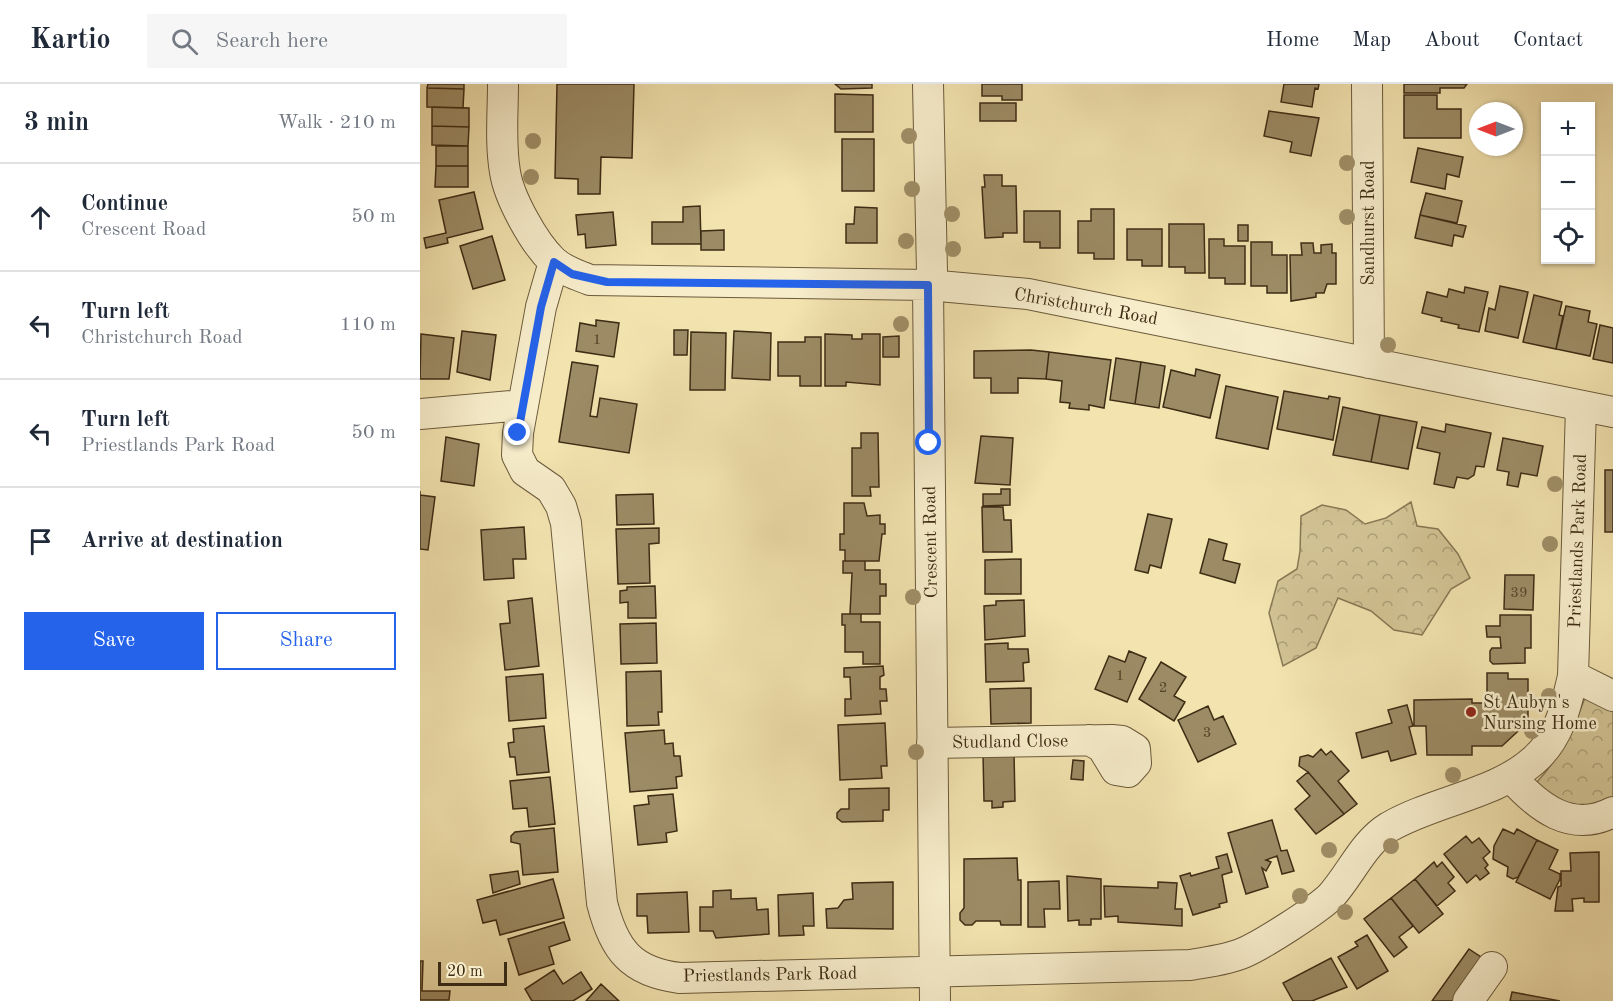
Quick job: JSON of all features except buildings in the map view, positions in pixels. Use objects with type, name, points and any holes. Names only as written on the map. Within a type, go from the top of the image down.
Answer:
[{"type":"street","points":[[503,84],[505,174],[529,227],[541,247],[554,262]]},
{"type":"street","name":"Crescent Road","points":[[928,84],[932,272],[928,285],[935,1001]]},
{"type":"street","name":"Sandhurst Road","points":[[1367,84],[1369,363]]},
{"type":"street","name":"Christchurch Road","points":[[554,262],[572,274],[607,282],[928,285],[1038,296],[1613,412]]},
{"type":"street","name":"Priestlands Park Road","points":[[554,262],[541,307],[523,405],[517,455],[525,471],[551,489],[561,506],[566,522],[602,903],[608,927],[630,961],[643,969],[661,975],[681,989],[934,970],[1157,967],[1220,960],[1244,953],[1329,898],[1368,843],[1388,828],[1419,812],[1511,777],[1534,760],[1555,736],[1566,706],[1573,676],[1581,407]]},
{"type":"street","points":[[421,418],[523,405]]},
{"type":"street","points":[[1573,676],[1613,696]]},
{"type":"street","name":"Studland Close","points":[[932,742],[1089,740]]},
{"type":"street","points":[[1511,777],[1533,801],[1559,816],[1585,820],[1613,812]]},
{"type":"street","points":[[1468,1001],[1492,967]]},
{"type":"green space","points":[[1411,502],[1417,526],[1438,529],[1458,554],[1470,578],[1451,589],[1422,635],[1394,630],[1371,611],[1338,598],[1316,648],[1283,666],[1269,613],[1278,581],[1297,569],[1301,516],[1322,505],[1346,510],[1365,524],[1386,518]]},
{"type":"green space","points":[[1586,695],[1613,709],[1613,803],[1579,807],[1564,804],[1537,782],[1566,741]]},
{"type":"place","name":"St Aubyn's Nursing Home","points":[[1471,712]]},
{"type":"route","points":[[518,433],[541,307],[554,262],[572,274],[590,280],[607,282],[928,285],[929,443]]}]
